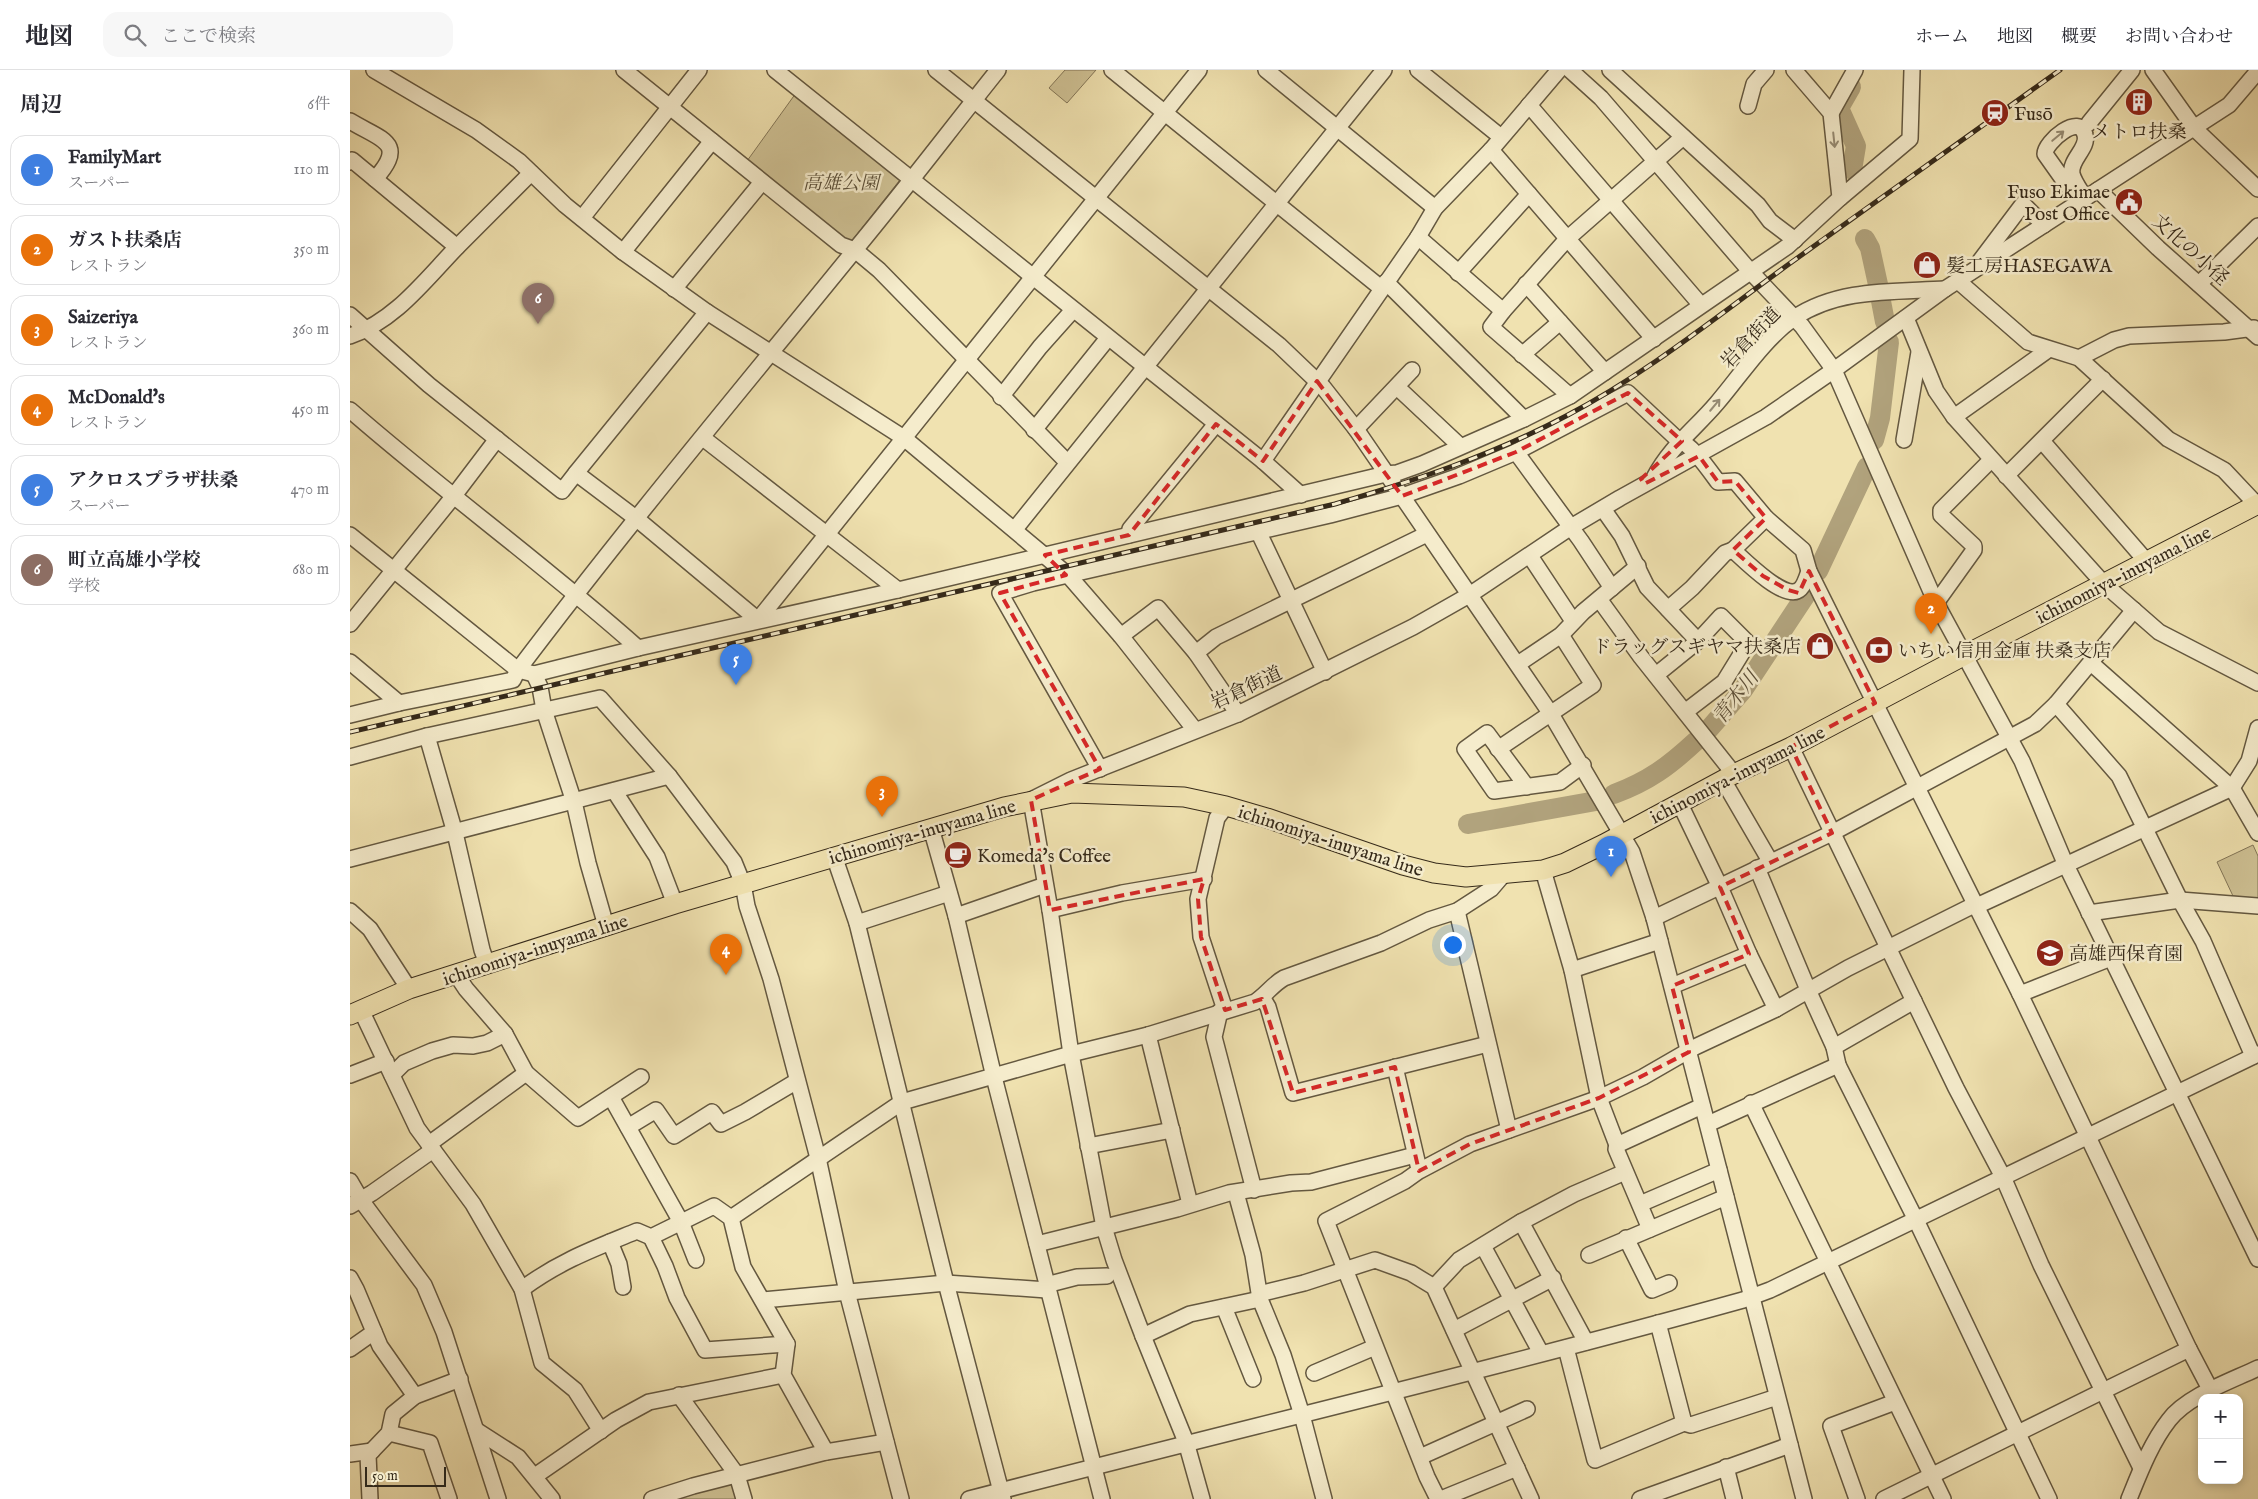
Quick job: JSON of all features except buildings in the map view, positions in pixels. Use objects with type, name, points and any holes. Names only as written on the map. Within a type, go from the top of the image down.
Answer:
[{"type":"main road","name":"ichinomiya-inuyama line","points":[[355,1012],[409,989],[675,904],[1030,800],[1072,793],[1184,797],[1226,806],[1267,818],[1403,865],[1434,873],[1466,878],[1543,870],[1565,863],[1623,834],[1728,776],[1791,747],[1965,655],[2258,505]]},
{"type":"street","points":[[374,70],[476,130],[519,161],[622,252],[707,312],[904,438],[1069,576],[1121,636],[1195,730]]},
{"type":"street","points":[[624,70],[841,245],[855,250],[879,270],[944,335],[966,361],[1067,462]]},
{"type":"street","points":[[582,218],[699,70]]},
{"type":"street","points":[[776,70],[1144,367],[1263,460],[1301,495]]},
{"type":"street","points":[[936,70],[1279,346],[1317,381],[1356,429],[1427,534],[1471,594],[1551,714],[1583,766],[1632,852],[1654,918],[1804,1499]]},
{"type":"street","points":[[350,715],[513,680],[518,670],[576,593],[855,250],[998,70]]},
{"type":"street","points":[[1112,70],[1277,204],[1384,285],[1524,419]]},
{"type":"street","points":[[758,620],[1199,70]]},
{"type":"street","points":[[1266,70],[1436,208]]},
{"type":"street","points":[[1015,529],[1384,70]]},
{"type":"street","points":[[1418,70],[1501,137]]},
{"type":"street","points":[[1263,460],[1418,237],[1436,208],[1491,150],[1559,70]]},
{"type":"street","points":[[1570,70],[1600,98],[1794,318],[1834,370],[1936,603],[2008,739],[2022,761],[2065,864],[2258,1259]]},
{"type":"street","points":[[1610,70],[1758,205],[1770,221],[1796,240]]},
{"type":"street","points":[[1748,106],[1754,84],[1766,70]]},
{"type":"street","points":[[1831,113],[1855,70]]},
{"type":"street","points":[[350,535],[518,670],[534,674],[758,620],[898,590],[1386,474],[1397,473],[1524,419],[1570,396],[1654,339],[1700,304],[1796,240],[1840,198],[1910,139],[1912,70]]},
{"type":"street","points":[[2089,123],[2132,70]]},
{"type":"street","points":[[2154,70],[2195,129],[2258,189]]},
{"type":"street","name":"岩倉街道","points":[[1030,800],[1071,780],[1238,714],[1325,672],[1471,594],[1571,527],[1654,478],[1699,456],[1766,418],[1945,289],[2195,129],[2229,105],[2258,71]]},
{"type":"street","points":[[1802,73],[1831,113],[1840,198]]},
{"type":"street","points":[[1529,105],[1700,304]]},
{"type":"street","points":[[350,121],[382,139],[392,153],[389,162],[375,179]]},
{"type":"street","points":[[2053,164],[2066,165],[2078,152],[2085,141],[2085,134],[2077,127],[2070,127],[2046,148],[2046,158],[2088,196]]},
{"type":"street","points":[[1570,396],[1491,328],[1526,284],[1567,239],[1683,137]]},
{"type":"street","points":[[622,252],[712,142]]},
{"type":"street","points":[[1491,150],[1654,339]]},
{"type":"street","points":[[2078,152],[2072,172],[2088,196]]},
{"type":"street","points":[[350,162],[352,160],[457,247]]},
{"type":"street","points":[[350,336],[366,331],[386,318],[414,293],[531,173]]},
{"type":"street","points":[[674,289],[762,182]]},
{"type":"street","points":[[1458,273],[1529,194]]},
{"type":"street","name":"文化の小径","points":[[2088,196],[2158,248],[2255,331]]},
{"type":"street","points":[[1973,271],[2023,204],[2044,225]]},
{"type":"street","points":[[2199,284],[2258,226]]},
{"type":"street","points":[[1418,237],[1503,311]]},
{"type":"street","points":[[1958,281],[2028,342],[2048,350],[2079,358],[2168,439],[2224,470],[2258,505]]},
{"type":"street","points":[[1526,284],[1605,372]]},
{"type":"street","name":"岩倉街道","points":[[1654,478],[1670,452],[1704,418],[1760,350],[1794,318],[1826,302],[1858,293],[1945,289]]},
{"type":"street","points":[[1001,396],[1040,347],[1073,310]]},
{"type":"street","points":[[350,316],[562,491],[707,312]]},
{"type":"street","points":[[1906,318],[1936,391],[1954,417],[2104,584],[2159,632],[2258,683]]},
{"type":"street","points":[[1522,355],[1560,322]]},
{"type":"street","points":[[2079,358],[2114,340],[2129,336],[2145,337],[2255,331]]},
{"type":"street","points":[[1034,430],[1108,338]]},
{"type":"street","points":[[1954,417],[2048,350]]},
{"type":"street","points":[[1904,440],[1920,352]]},
{"type":"street","points":[[1356,429],[1412,370]]},
{"type":"street","points":[[2006,476],[2103,379]]},
{"type":"street","points":[[1397,387],[1460,446]]},
{"type":"street","points":[[1100,770],[1000,593],[1033,582],[1069,576],[1402,496],[1516,452],[1628,393],[1676,438],[1682,440],[1699,456],[1718,482],[1735,481],[1766,518],[1803,550],[1809,571],[1976,904],[2189,1349],[2211,1391]]},
{"type":"street","points":[[350,410],[453,497],[576,593],[638,648]]},
{"type":"street","points":[[1129,535],[1130,529],[1216,424]]},
{"type":"street","points":[[703,438],[898,590]]},
{"type":"street","points":[[350,624],[453,497],[497,439]]},
{"type":"street","points":[[2042,441],[2146,562]]},
{"type":"street","points":[[1516,452],[1571,527],[1612,588]]},
{"type":"street","points":[[1936,603],[1974,550],[1974,546],[1941,515],[1941,510],[1991,460]]},
{"type":"street","points":[[576,473],[637,520],[758,620]]},
{"type":"street","points":[[1603,509],[1622,536],[1647,587],[1698,642]]},
{"type":"street","points":[[1668,609],[1692,588],[1725,553],[1733,550],[1766,518]]},
{"type":"street","points":[[1258,531],[1325,672]]},
{"type":"street","points":[[1196,653],[1216,637],[1427,534]]},
{"type":"street","points":[[1733,550],[1779,588],[1796,592],[1800,590],[1809,571]]},
{"type":"street","points":[[1530,556],[1573,621]]},
{"type":"street","points":[[1518,664],[1561,635],[1573,621],[1638,566]]},
{"type":"street","points":[[1599,598],[1685,712],[1728,776],[1763,864],[1809,992],[1834,1047],[1838,1065],[1916,1220],[2049,1499]]},
{"type":"street","points":[[1121,636],[1158,608],[1196,653],[1238,714]]},
{"type":"street","points":[[1654,918],[1720,887],[1763,864],[1832,833],[2035,724],[2056,704],[2091,664],[2134,610]]},
{"type":"street","points":[[1656,675],[1698,642],[1721,616],[1748,643],[1724,682],[1685,712]]},
{"type":"street","points":[[1498,749],[1594,685],[1561,635]]},
{"type":"street","points":[[350,662],[399,703]]},
{"type":"street","points":[[2091,664],[2232,788],[2256,826]]},
{"type":"street","points":[[534,674],[540,688],[544,710],[574,802],[588,863],[606,926]]},
{"type":"street","points":[[350,757],[427,736],[600,698],[668,776],[734,862],[743,884],[747,906],[772,979],[818,1158],[847,1292],[901,1499]]},
{"type":"street","points":[[969,1499],[1002,1495],[1093,1467],[1186,1442],[1302,1415],[1566,1348],[1752,1297],[1916,1220],[2256,1055],[2203,941],[2180,900],[2119,776],[2056,704]]},
{"type":"street","points":[[1517,1468],[1440,1499],[1427,1477],[1392,1392],[1326,1221],[1470,1144],[1599,1098],[1809,992],[1825,981],[1976,904],[1982,904],[2232,788],[2248,761],[2258,728]]},
{"type":"street","points":[[1527,787],[1487,733],[1465,748],[1494,791],[1527,787],[1560,782],[1583,766]]},
{"type":"street","points":[[427,736],[455,833],[482,950],[487,964]]},
{"type":"street","points":[[1791,747],[1956,1088],[2003,1178],[2041,1265],[2141,1468]]},
{"type":"street","points":[[350,859],[615,792],[668,776]]},
{"type":"street","points":[[615,792],[657,857],[675,904]]},
{"type":"street","points":[[1030,800],[1050,910],[1071,1054],[1104,1226],[1114,1260],[1186,1442],[1202,1499]]},
{"type":"street","points":[[1680,804],[1776,1008]]},
{"type":"street","points":[[1226,806],[1217,818],[1209,844],[1204,879],[1198,899],[1201,937],[1222,1010],[1214,1037],[1254,1190]]},
{"type":"street","points":[[931,828],[956,916],[1047,1288],[1102,1499]]},
{"type":"street","points":[[834,856],[857,923],[946,1283],[1002,1495]]},
{"type":"street","points":[[1543,870],[1572,970],[1599,1098],[1617,1145],[1616,1149],[1650,1229]]},
{"type":"street","points":[[731,1218],[902,1102],[1071,1054],[1148,1035],[1222,1010],[1243,1006],[1262,997],[1271,986],[1284,978],[1381,943],[1429,920],[1457,911],[1491,889],[1503,875]]},
{"type":"street","points":[[1050,910],[1122,893],[1204,879]]},
{"type":"street","points":[[956,916],[1045,885]]},
{"type":"street","points":[[857,923],[949,893]]},
{"type":"street","points":[[2089,913],[2180,900],[2258,906]]},
{"type":"street","points":[[350,911],[370,929],[409,989]]},
{"type":"street","points":[[1457,911],[1509,1130]]},
{"type":"street","points":[[1572,970],[1660,940]]},
{"type":"street","points":[[1672,986],[1749,954]]},
{"type":"street","points":[[2020,994],[2061,977],[2076,974],[2112,958]]},
{"type":"street","points":[[456,974],[466,989],[506,1034],[526,1072],[578,1118],[642,1077]]},
{"type":"street","points":[[1262,997],[1268,1007],[1293,1093],[1488,1044]]},
{"type":"street","points":[[1834,1047],[1914,1001]]},
{"type":"street","points":[[355,1012],[386,1061],[417,1128],[473,1204],[522,1289],[542,1363],[575,1390],[601,1431]]},
{"type":"street","points":[[392,1075],[404,1062],[432,1051],[453,1045],[473,1046],[487,1043],[506,1034]]},
{"type":"street","points":[[1148,1035],[1190,1204]]},
{"type":"street","points":[[350,1076],[386,1061]]},
{"type":"street","points":[[1708,1124],[1838,1065]]},
{"type":"street","points":[[1395,1068],[1419,1171]]},
{"type":"street","points":[[356,1203],[526,1072]]},
{"type":"street","points":[[628,1127],[656,1110],[674,1136],[712,1112],[721,1124],[797,1081]]},
{"type":"street","points":[[610,1097],[681,1222],[696,1260]]},
{"type":"street","points":[[1750,1104],[1943,1499]]},
{"type":"street","points":[[1617,1145],[1702,1106]]},
{"type":"street","points":[[1088,1146],[1172,1130]]},
{"type":"street","points":[[1037,1244],[1236,1193],[1291,1183],[1311,1182],[1415,1155]]},
{"type":"street","points":[[1640,1204],[1719,1170]]},
{"type":"street","points":[[1434,1287],[1458,1260],[1521,1222],[1574,1194],[1626,1172]]},
{"type":"street","points":[[350,1181],[356,1203],[424,1285],[444,1332],[498,1499]]},
{"type":"street","points":[[1236,1193],[1253,1255],[1260,1299],[1283,1355],[1302,1415],[1324,1499]]},
{"type":"street","points":[[1589,1255],[1726,1197]]},
{"type":"street","points":[[651,1238],[714,1206],[731,1218],[743,1267],[764,1300],[787,1344],[783,1375],[826,1452]]},
{"type":"street","points":[[1521,1222],[1586,1342]]},
{"type":"street","points":[[522,1289],[548,1270],[636,1231],[651,1238],[666,1266],[677,1298],[705,1350],[787,1344]]},
{"type":"street","points":[[1626,1238],[1652,1290],[1669,1283]]},
{"type":"street","points":[[610,1242],[618,1264],[623,1287]]},
{"type":"street","points":[[1483,1246],[1541,1353]]},
{"type":"street","points":[[1260,1299],[1263,1293],[1345,1271],[1375,1260],[1411,1273],[1434,1287],[1531,1499]]},
{"type":"street","points":[[764,1300],[946,1283],[1047,1288],[1077,1277],[1107,1276]]},
{"type":"street","points":[[350,1278],[380,1346],[415,1396]]},
{"type":"street","points":[[1454,1330],[1553,1278]]},
{"type":"street","points":[[1143,1336],[1190,1314],[1260,1299]]},
{"type":"street","points":[[1224,1307],[1254,1379]]},
{"type":"street","points":[[1658,1324],[1684,1424]]},
{"type":"street","points":[[350,1349],[374,1332]]},
{"type":"street","points":[[1314,1373],[1375,1347]]},
{"type":"street","points":[[1566,1348],[1595,1460],[1684,1424],[1691,1425],[1777,1397]]},
{"type":"street","points":[[1884,1499],[2189,1349]]},
{"type":"street","points":[[2129,1499],[2141,1468],[2169,1419],[2181,1408],[2258,1368]]},
{"type":"street","points":[[535,1476],[601,1431],[649,1402],[783,1375]]},
{"type":"street","points":[[366,1498],[368,1455],[389,1434],[393,1414],[415,1396],[460,1379]]},
{"type":"street","points":[[679,1395],[736,1474],[744,1499]]},
{"type":"street","points":[[1857,1499],[1831,1426],[1895,1402]]},
{"type":"street","points":[[1420,1457],[1496,1424],[1527,1408]]},
{"type":"street","points":[[476,1430],[518,1457],[552,1499]]},
{"type":"street","points":[[389,1434],[430,1443],[449,1499]]},
{"type":"street","points":[[652,1499],[662,1494],[736,1474],[826,1452],[886,1442]]},
{"type":"street","points":[[1640,1499],[1790,1445]]},
{"type":"street","points":[[350,1454],[372,1450]]},
{"type":"street","points":[[1726,1467],[1734,1499]]},
{"type":"highlighted area","points":[[1317,381],[1402,496],[1516,452],[1628,393],[1682,441],[1641,479],[1644,484],[1699,456],[1718,482],[1735,481],[1766,518],[1733,550],[1763,576],[1788,590],[1799,593],[1809,571],[1875,703],[1791,747],[1832,833],[1720,887],[1749,954],[1672,986],[1689,1052],[1599,1098],[1470,1144],[1419,1171],[1395,1067],[1293,1093],[1262,999],[1225,1010],[1201,937],[1198,899],[1204,879],[1050,910],[1031,800],[1100,769],[1000,593],[1066,575],[1045,555],[1129,535],[1216,424],[1263,461]]},
{"type":"green space","points":[[1065,70],[1096,70],[1067,103],[1049,88]]},
{"type":"green space","name":"高雄公園","points":[[796,93],[903,176],[850,243],[747,161]]},
{"type":"green space","points":[[2253,845],[2258,856],[2258,899],[2233,896],[2217,862]]},
{"type":"green space","points":[[734,1483],[738,1499],[671,1499]]},
{"type":"waterway","name":"青木川","points":[[1851,87],[1839,108],[1856,146],[1852,170]]},
{"type":"waterway","name":"青木川","points":[[1865,239],[1870,248],[1879,289]]},
{"type":"waterway","name":"青木川","points":[[1881,301],[1885,322]]},
{"type":"waterway","name":"青木川","points":[[1874,440],[1880,418],[1889,342]]},
{"type":"waterway","name":"青木川","points":[[1818,571],[1867,467]]},
{"type":"waterway","name":"青木川","points":[[1709,729],[1743,690],[1809,590]]},
{"type":"waterway","name":"青木川","points":[[1614,794],[1638,784],[1658,772],[1696,741]]},
{"type":"waterway","name":"青木川","points":[[1468,824],[1596,801]]},
{"type":"railway","points":[[350,732],[1335,504],[1453,466],[1538,430],[1596,400],[1624,382],[2060,70]]},
{"type":"place","name":"メトロ扶桑","points":[[2139,102]]},
{"type":"place","name":"Fusō","points":[[1995,113]]},
{"type":"place","name":"Fuso Ekimae Post Office","points":[[2129,202]]},
{"type":"place","name":"髪工房HASEGAWA","points":[[1927,265]]},
{"type":"place","name":"町立高雄小学校","points":[[538,324]]},
{"type":"place","name":"ガスト扶桑店","points":[[1931,634]]},
{"type":"place","name":"ドラッグスギヤマ扶桑店","points":[[1820,646]]},
{"type":"place","name":"いちい信用金庫 扶桑支店","points":[[1879,650]]},
{"type":"place","name":"アクロスプラザ扶桑","points":[[736,685]]},
{"type":"place","name":"Saizeriya","points":[[882,817]]},
{"type":"place","name":"Komeda's Coffee","points":[[958,855]]},
{"type":"place","name":"FamilyMart","points":[[1611,877]]},
{"type":"place","name":"高雄西保育園","points":[[2050,953]]},
{"type":"place","name":"McDonald's","points":[[726,975]]}]
